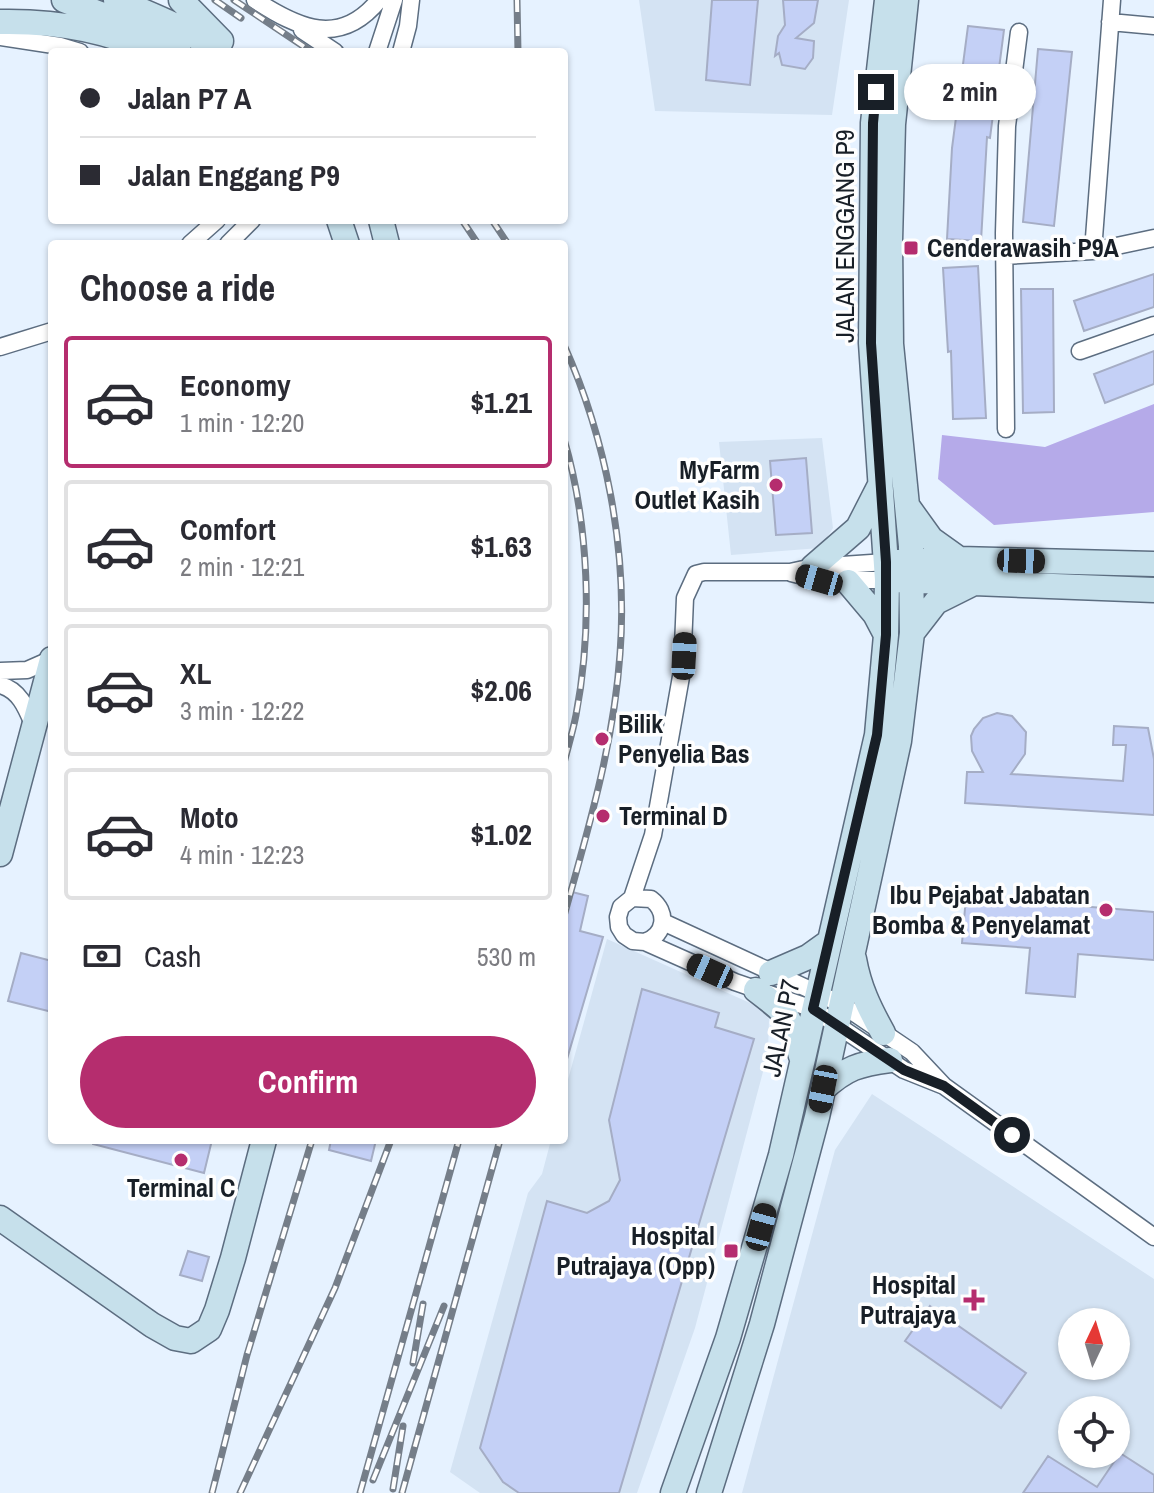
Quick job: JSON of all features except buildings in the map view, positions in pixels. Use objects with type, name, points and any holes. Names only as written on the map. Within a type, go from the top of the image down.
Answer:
[{"type":"main road","points":[[64,0],[123,21],[172,48]]},
{"type":"main road","points":[[116,0],[166,21],[215,48]]},
{"type":"main road","points":[[181,0],[228,48]]},
{"type":"main road","name":"JALAN ENGGANG P9","points":[[887,0],[873,123],[871,343],[881,484],[899,571]]},
{"type":"main road","name":"JALAN ENGGANG P9","points":[[899,571],[907,507],[891,344],[890,241],[893,124],[906,0]]},
{"type":"main road","points":[[0,22],[78,28],[113,35],[144,48]]},
{"type":"main road","points":[[802,570],[858,528],[881,484]]},
{"type":"main road","points":[[907,507],[931,539],[959,559]]},
{"type":"main road","points":[[899,571],[959,559],[1154,564]]},
{"type":"main road","points":[[899,571],[974,583],[1154,590]]},
{"type":"main road","name":"JALAN P7","points":[[673,1493],[728,1338],[753,1256],[803,1062],[815,1001],[841,946],[899,741],[912,633],[899,571]]},
{"type":"main road","name":"JALAN P7","points":[[710,1493],[765,1310],[823,1089],[839,1014],[841,946],[877,735],[886,635],[899,571]]},
{"type":"main road","points":[[848,582],[870,607],[886,635]]},
{"type":"main road","points":[[912,633],[929,607],[940,598],[974,583]]},
{"type":"main road","points":[[0,854],[48,673]]},
{"type":"main road","points":[[803,1062],[793,1028],[763,982],[808,957],[841,946],[864,1000],[883,1033]]},
{"type":"main road","points":[[823,1089],[842,1072],[863,1064],[890,1060]]},
{"type":"main road","points":[[0,1218],[152,1325],[175,1338],[191,1341],[209,1329],[217,1310],[263,1144]]},
{"type":"street","points":[[255,0],[329,48]]},
{"type":"street","points":[[277,14],[303,26],[327,30],[357,21],[379,0]]},
{"type":"street","points":[[378,48],[394,0]]},
{"type":"street","points":[[402,48],[411,0]]},
{"type":"street","points":[[1093,251],[1112,0]]},
{"type":"street","points":[[1110,22],[1154,26]]},
{"type":"street","points":[[1006,429],[1004,256],[1007,126],[1019,32]]},
{"type":"street","points":[[0,37],[67,48]]},
{"type":"street","points":[[194,240],[212,224]]},
{"type":"street","points":[[232,240],[248,224]]},
{"type":"street","points":[[1004,256],[1093,251],[1154,238]]},
{"type":"street","points":[[1080,351],[1154,325]]},
{"type":"street","points":[[0,347],[48,332]]},
{"type":"street","points":[[802,570],[819,580],[848,582],[899,571]]},
{"type":"street","points":[[899,571],[802,570],[696,574],[685,598],[682,671],[653,835],[632,898],[621,907],[619,927],[633,941],[645,942],[815,1001],[883,1033],[912,1052],[944,1086],[1154,1237]]},
{"type":"street","points":[[0,671],[27,670],[48,661]]},
{"type":"street","points":[[0,685],[8,687],[24,703],[33,724]]},
{"type":"street","points":[[632,898],[651,899],[658,904],[663,922],[659,933],[645,942]]},
{"type":"street","points":[[663,922],[763,982]]},
{"type":"street","points":[[839,1014],[904,1070],[944,1086]]},
{"type":"shaded area","points":[[639,0],[849,0],[832,115],[655,111]]},
{"type":"shaded area","points":[[1154,404],[1154,512],[994,525],[938,479],[942,435],[1045,447]]},
{"type":"shaded area","name":"MyFarm Outlet Kasih","points":[[822,438],[833,528],[820,548],[731,555],[719,442]]},
{"type":"shaded area","points":[[607,939],[759,1007],[769,1019],[768,1053],[695,1328],[637,1493],[480,1493],[450,1472],[528,1193],[542,1174],[550,1144],[568,1144],[568,1080]]},
{"type":"shaded area","name":"Hospital Putrajaya","points":[[872,1094],[1154,1279],[1154,1493],[742,1493],[835,1150]]},
{"type":"railway","points":[[215,0],[241,18]]},
{"type":"railway","points":[[234,0],[306,48]]},
{"type":"railway","points":[[517,0],[518,48]]},
{"type":"railway","points":[[465,224],[475,240]]},
{"type":"railway","points":[[495,224],[505,240]]},
{"type":"railway","points":[[568,355],[592,418],[611,496],[621,575],[622,615],[617,687],[606,753],[568,902]]},
{"type":"railway","points":[[568,456],[579,506],[586,576],[585,646],[575,721],[568,748]]},
{"type":"railway","points":[[212,1493],[247,1355],[311,1144]]},
{"type":"railway","points":[[240,1493],[335,1288],[389,1144]]},
{"type":"railway","points":[[360,1493],[458,1144]]},
{"type":"railway","points":[[402,1493],[499,1144]]},
{"type":"railway","points":[[413,1363],[423,1304]]},
{"type":"railway","points":[[373,1480],[444,1306]]},
{"type":"railway","points":[[393,1489],[403,1426]]},
{"type":"place","name":"Cenderawasih P9A","points":[[911,248]]},
{"type":"place","name":"MyFarm Outlet Kasih","points":[[776,485]]},
{"type":"place","name":"Bilik Penyelia Bas","points":[[602,739]]},
{"type":"place","name":"Terminal D","points":[[603,816]]},
{"type":"place","name":"Ibu Pejabat Jabatan Bomba & Penyelamat","points":[[1106,910]]},
{"type":"place","name":"Terminal C","points":[[181,1160]]},
{"type":"place","name":"Hospital Putrajaya (Opp)","points":[[731,1251]]},
{"type":"place","name":"Hospital Putrajaya","points":[[974,1300]]},
{"type":"route","points":[[876,92],[871,343],[886,562],[886,635],[877,735],[813,1009],[904,1070],[944,1086],[1012,1135]]}]
